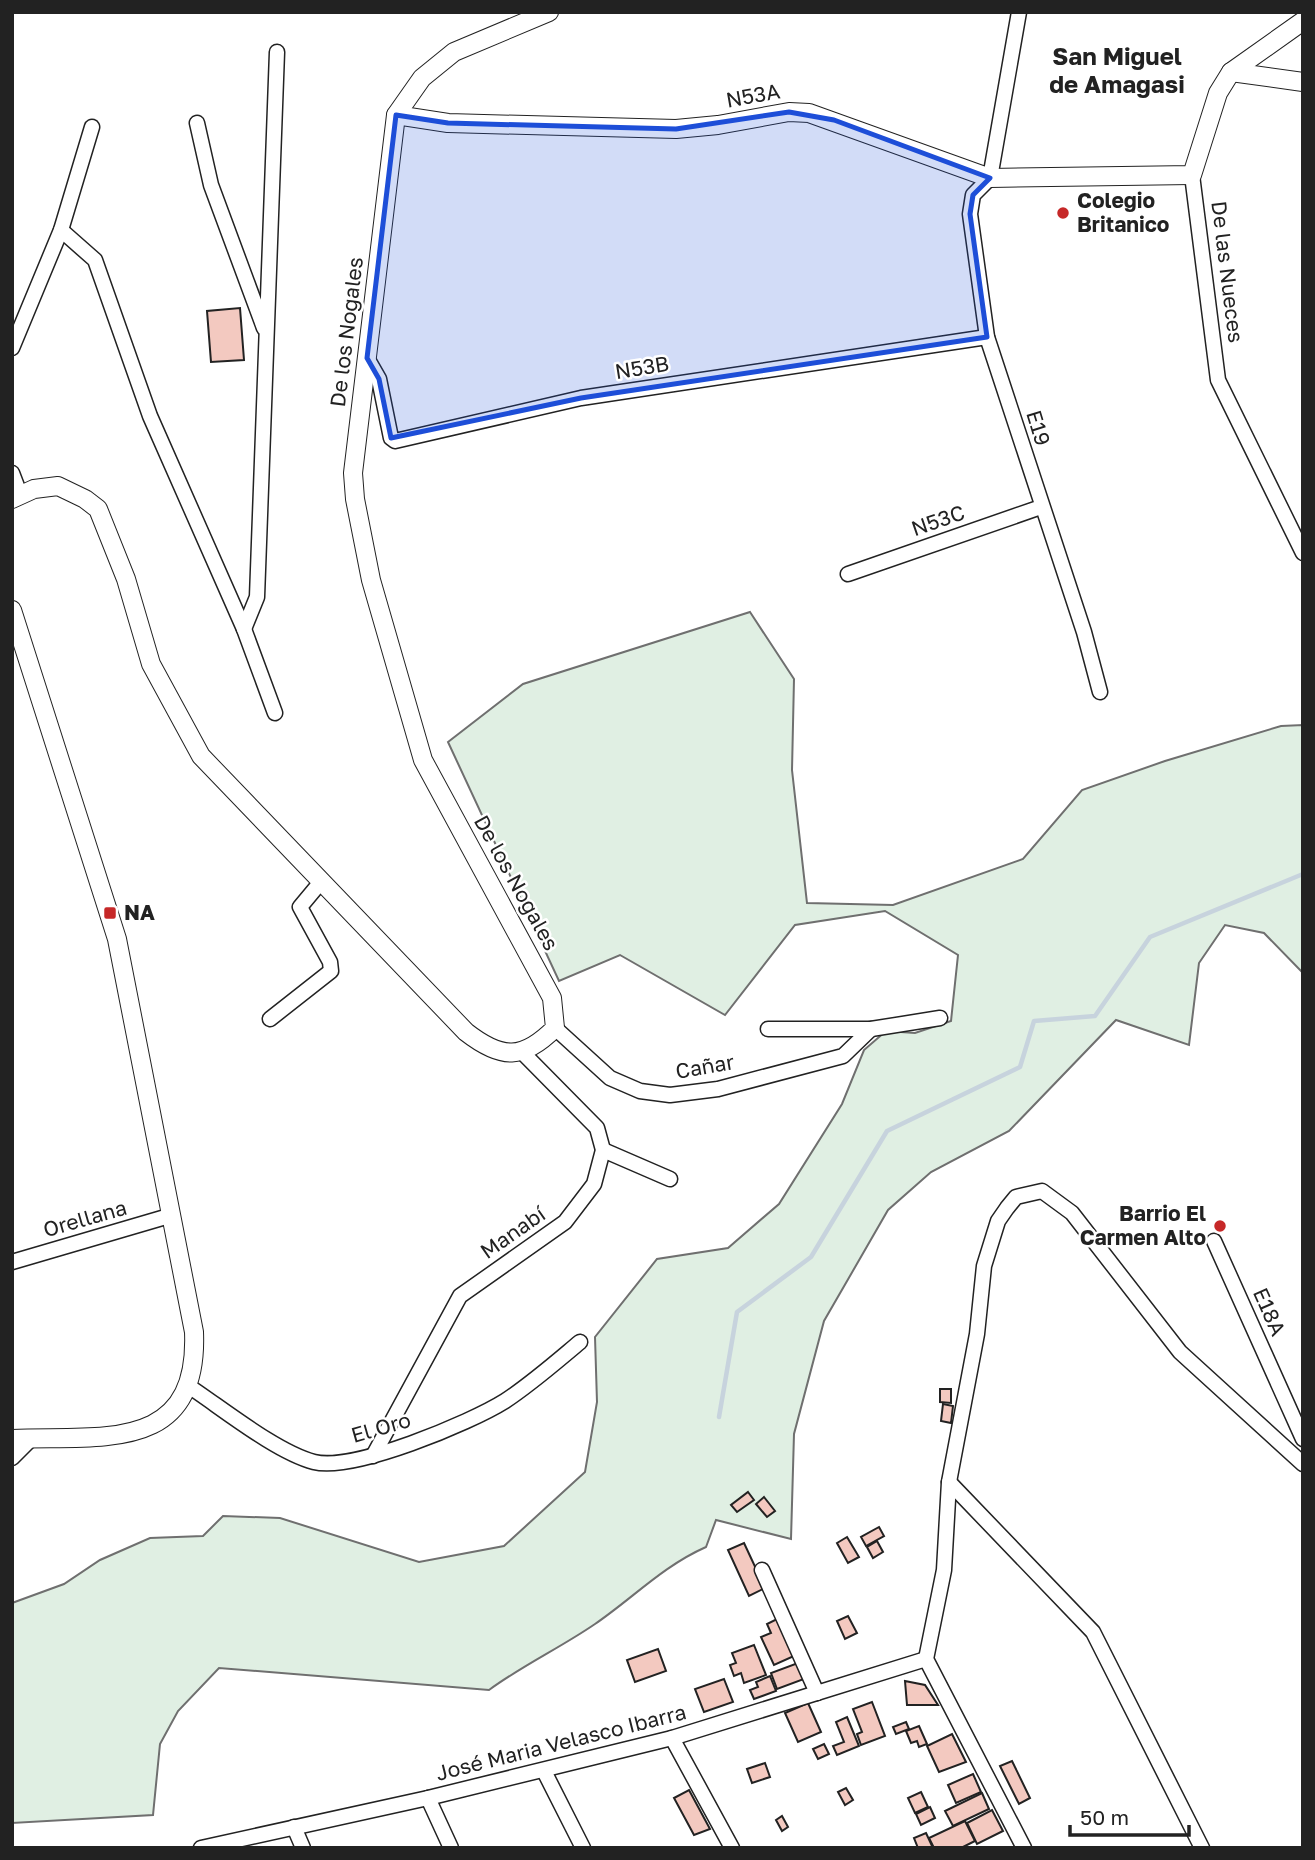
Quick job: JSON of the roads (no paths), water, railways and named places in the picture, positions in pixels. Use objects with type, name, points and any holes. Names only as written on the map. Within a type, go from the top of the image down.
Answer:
[{"type":"street","name":"De los Nogales","points":[[549,12],[454,52],[422,78],[396,115],[353,473],[355,499],[371,580],[423,760],[552,998],[555,1028]]},
{"type":"street","points":[[989,178],[1019,12]]},
{"type":"street","name":"De las Nueces","points":[[1303,21],[1231,72],[1218,93],[1192,175],[1218,380],[1303,553]]},
{"type":"street","points":[[244,629],[257,597],[277,52]]},
{"type":"street","points":[[1231,72],[1303,82]]},
{"type":"street","name":"N53A","points":[[396,115],[461,123],[676,129],[718,125],[789,112],[810,113],[989,178],[1192,175]]},
{"type":"street","points":[[197,123],[211,185],[267,335]]},
{"type":"street","points":[[12,348],[61,230],[92,127]]},
{"type":"street","name":"E19","points":[[989,178],[973,195],[970,214],[987,337],[1084,632],[1100,692]]},
{"type":"street","points":[[61,230],[95,260],[149,416],[244,629],[275,713]]},
{"type":"street","name":"N53B","points":[[367,358],[379,379],[391,438],[395,440],[581,398],[987,337]]},
{"type":"street","points":[[12,473],[16,496],[58,486],[85,499],[97,509],[126,579],[151,664],[186,734],[219,777],[320,883],[466,1032],[494,1051],[522,1052],[532,1049],[555,1028]]},
{"type":"street","name":"N53C","points":[[848,574],[1041,507]]},
{"type":"street","points":[[12,610],[117,939],[169,1216],[194,1332],[195,1355],[185,1393],[171,1411],[143,1430],[122,1435],[12,1439]]},
{"type":"street","points":[[270,1019],[331,971],[330,962],[300,907],[320,883]]},
{"type":"street","points":[[768,1029],[871,1029],[940,1018]]},
{"type":"street","name":"Cañar","points":[[555,1028],[610,1078],[633,1089],[670,1095],[718,1089],[843,1056],[871,1029]]},
{"type":"street","points":[[522,1052],[597,1128],[603,1150],[670,1179]]},
{"type":"street","name":"Manabí","points":[[373,1456],[460,1296],[565,1222],[594,1184],[603,1150]]},
{"type":"street","points":[[1024,1848],[926,1659],[944,1570],[949,1482],[977,1334],[984,1266],[998,1222],[1016,1198],[1042,1191],[1072,1213],[1180,1352],[1303,1464]]},
{"type":"street","name":"Orellana","points":[[12,1262],[169,1216]]},
{"type":"street","name":"E18A","points":[[1214,1241],[1303,1439]]},
{"type":"street","name":"El Oro","points":[[187,1385],[293,1454],[317,1463],[373,1456],[463,1424],[496,1406],[580,1342]]},
{"type":"street","points":[[12,1458],[32,1438]]},
{"type":"street","points":[[949,1482],[1093,1632],[1202,1848]]},
{"type":"street","points":[[762,1570],[817,1693]]},
{"type":"street","name":"José Maria Velasco Ibarra","points":[[201,1848],[544,1771],[672,1738],[926,1659]]},
{"type":"street","points":[[672,1738],[732,1848]]},
{"type":"street","points":[[544,1771],[583,1848]]},
{"type":"street","points":[[428,1798],[451,1848]]},
{"type":"street","points":[[294,1827],[303,1848]]},
{"type":"waterway","points":[[719,1417],[737,1312],[811,1257],[887,1131],[1020,1067],[1034,1021],[1095,1016],[1150,937],[1303,874]]},
{"type":"place","name":"Colegio Britanico","points":[[1063,213]]},
{"type":"place","name":"NA","points":[[110,913]]},
{"type":"place","name":"Barrio El Carmen Alto","points":[[1220,1226]]},
{"type":"district","name":"San Miguel de Amagasi","points":[[1117,71]]}]
